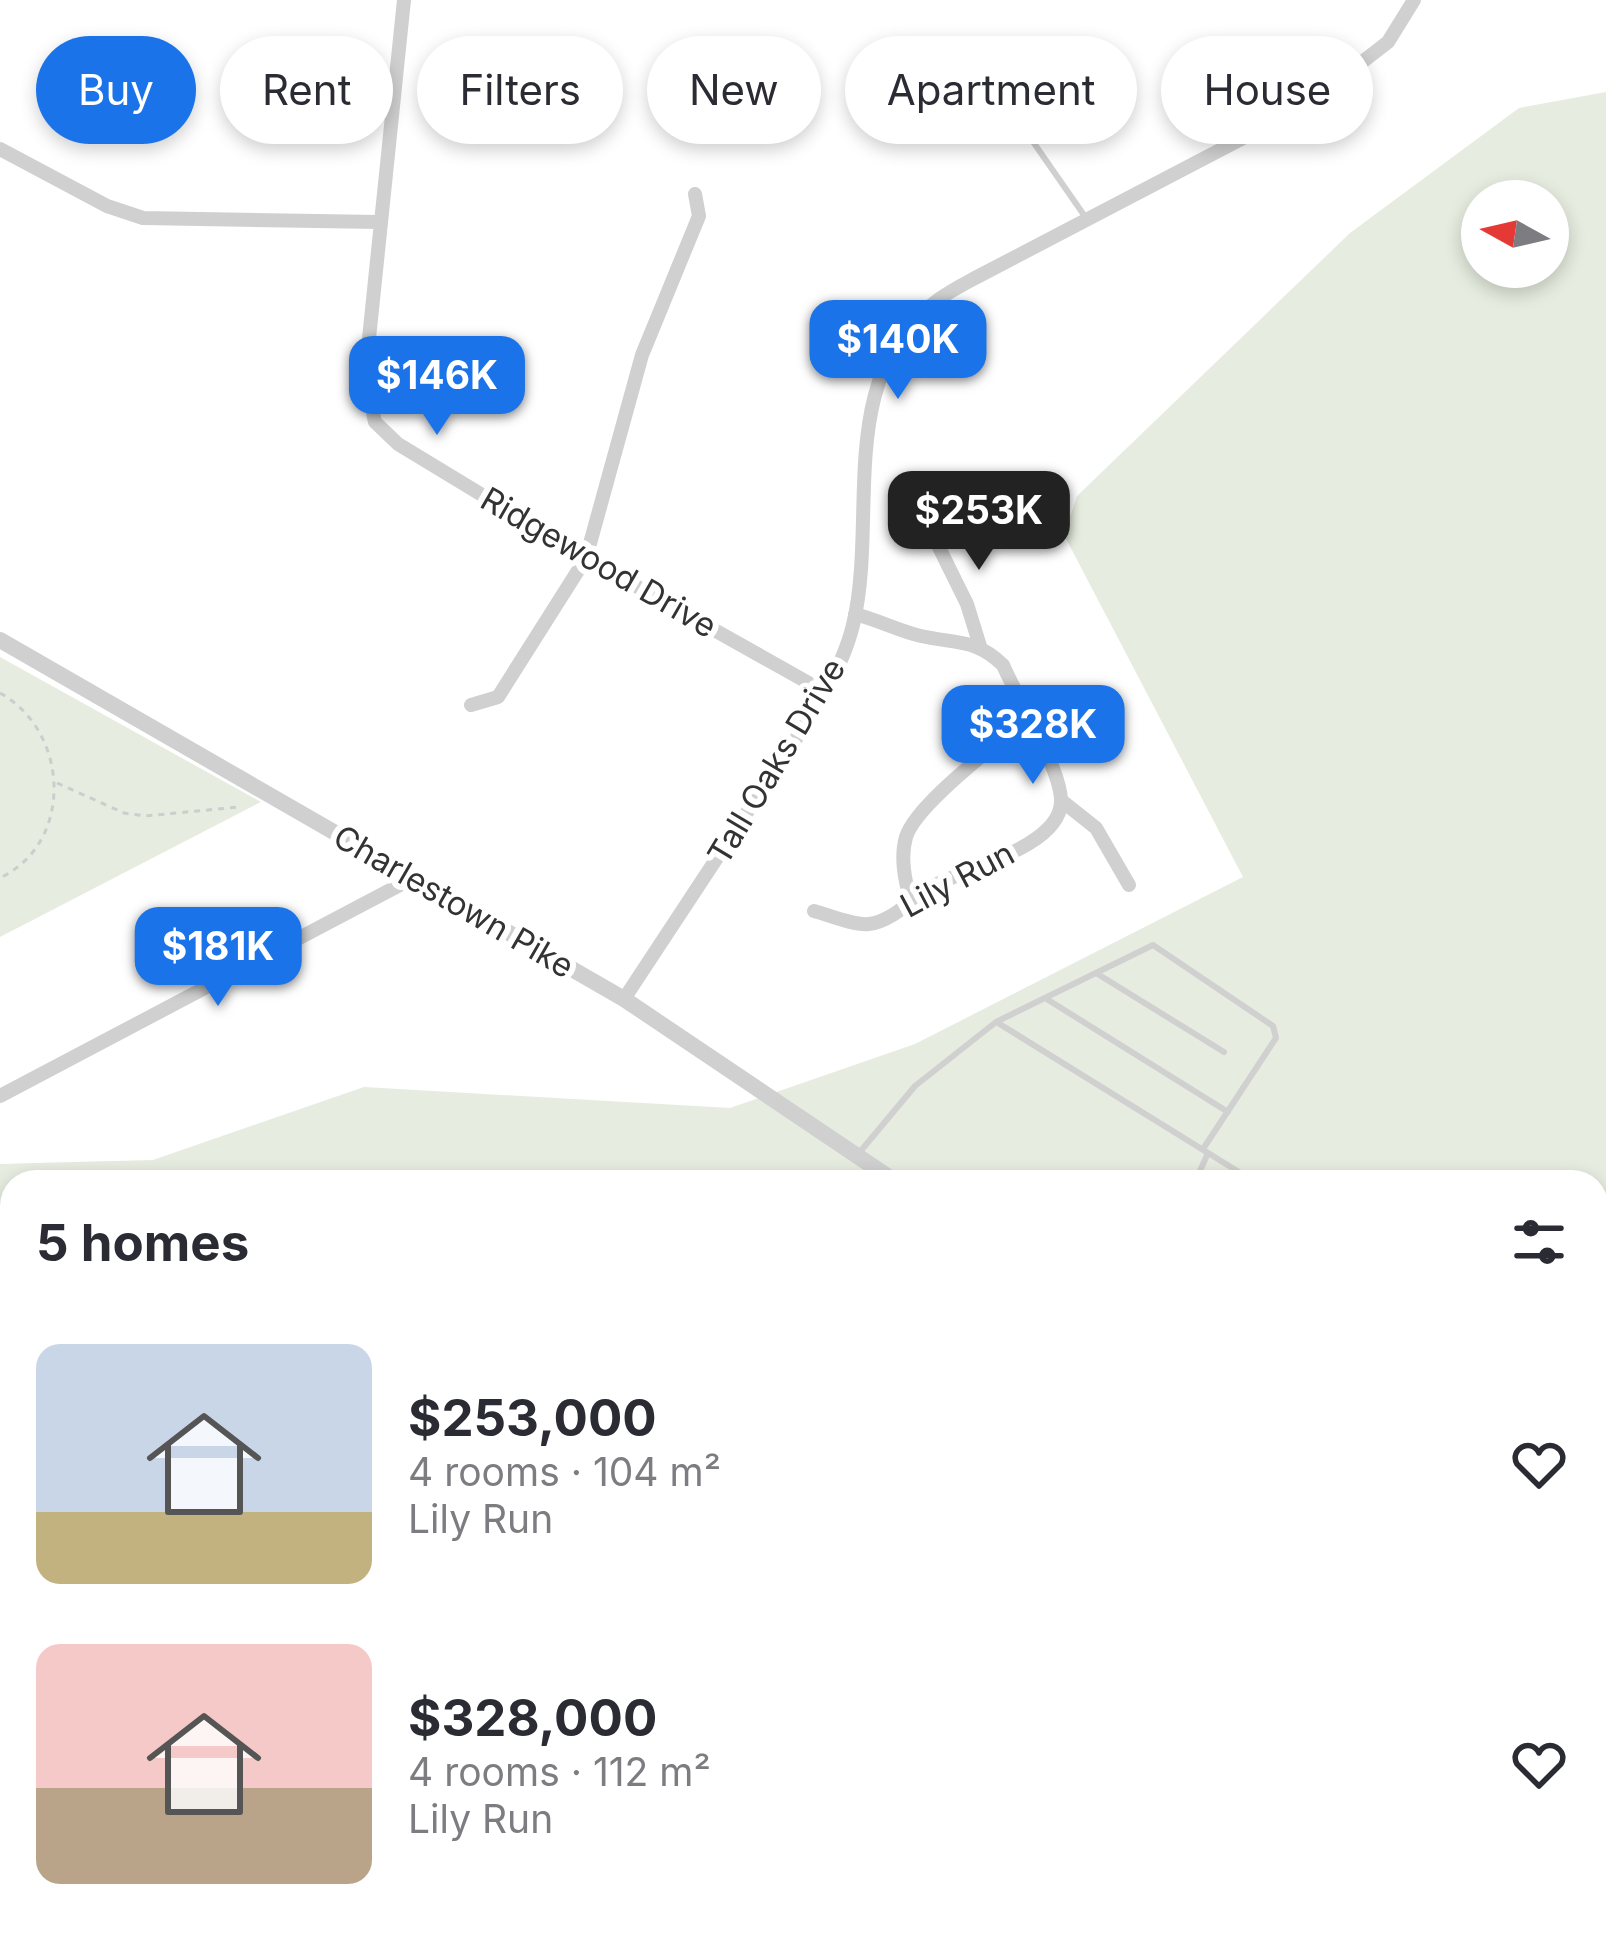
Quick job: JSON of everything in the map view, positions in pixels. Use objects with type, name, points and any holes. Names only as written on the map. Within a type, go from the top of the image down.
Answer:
[{"type":"street","name":"Ridgewood Drive","points":[[404,0],[365,377],[375,422],[398,444],[586,558],[824,692]]},
{"type":"street","name":"Tall Oaks Drive","points":[[624,999],[824,692],[852,631],[863,562],[866,427],[889,358],[936,301],[1334,87],[1388,42],[1414,0]]},
{"type":"street","points":[[0,149],[107,206],[143,218],[379,222]]},
{"type":"street","points":[[471,705],[498,697],[586,558],[642,355],[699,216],[695,194]]},
{"type":"street","points":[[926,521],[967,604],[980,646]]},
{"type":"street","points":[[855,614],[918,635],[980,646],[1003,665],[1049,761],[1062,801],[1096,827],[1129,885]]},
{"type":"street","name":"Charlestown Pike","points":[[0,640],[624,999],[878,1170]]},
{"type":"street","points":[[911,902],[903,875],[906,836],[920,814],[1028,718]]},
{"type":"street","name":"Lily Run","points":[[814,911],[868,924],[934,885],[977,870],[1045,831],[1059,814],[1062,801]]},
{"type":"street","points":[[0,1096],[413,878]]},
{"type":"lane","points":[[1035,144],[1086,218]]},
{"type":"lane","points":[[856,1156],[915,1086],[996,1022],[1154,945],[1274,1026],[1276,1039],[1228,1112],[1200,1170]]},
{"type":"lane","points":[[1096,973],[1224,1052]]},
{"type":"lane","points":[[1045,998],[1228,1112]]},
{"type":"lane","points":[[996,1022],[1237,1170]]},
{"type":"path","points":[[0,693],[36,725],[46,742],[56,782],[46,828],[29,855],[0,878]]},
{"type":"path","points":[[56,782],[124,813],[145,816],[239,807]]},
{"type":"shaded area","points":[[1606,92],[1606,1170],[0,1170],[0,1164],[153,1160],[364,1087],[730,1108],[915,1044],[1243,877],[1064,535],[1077,496],[1350,233],[1519,108]]},
{"type":"shaded area","points":[[0,657],[261,802],[0,937]]}]
